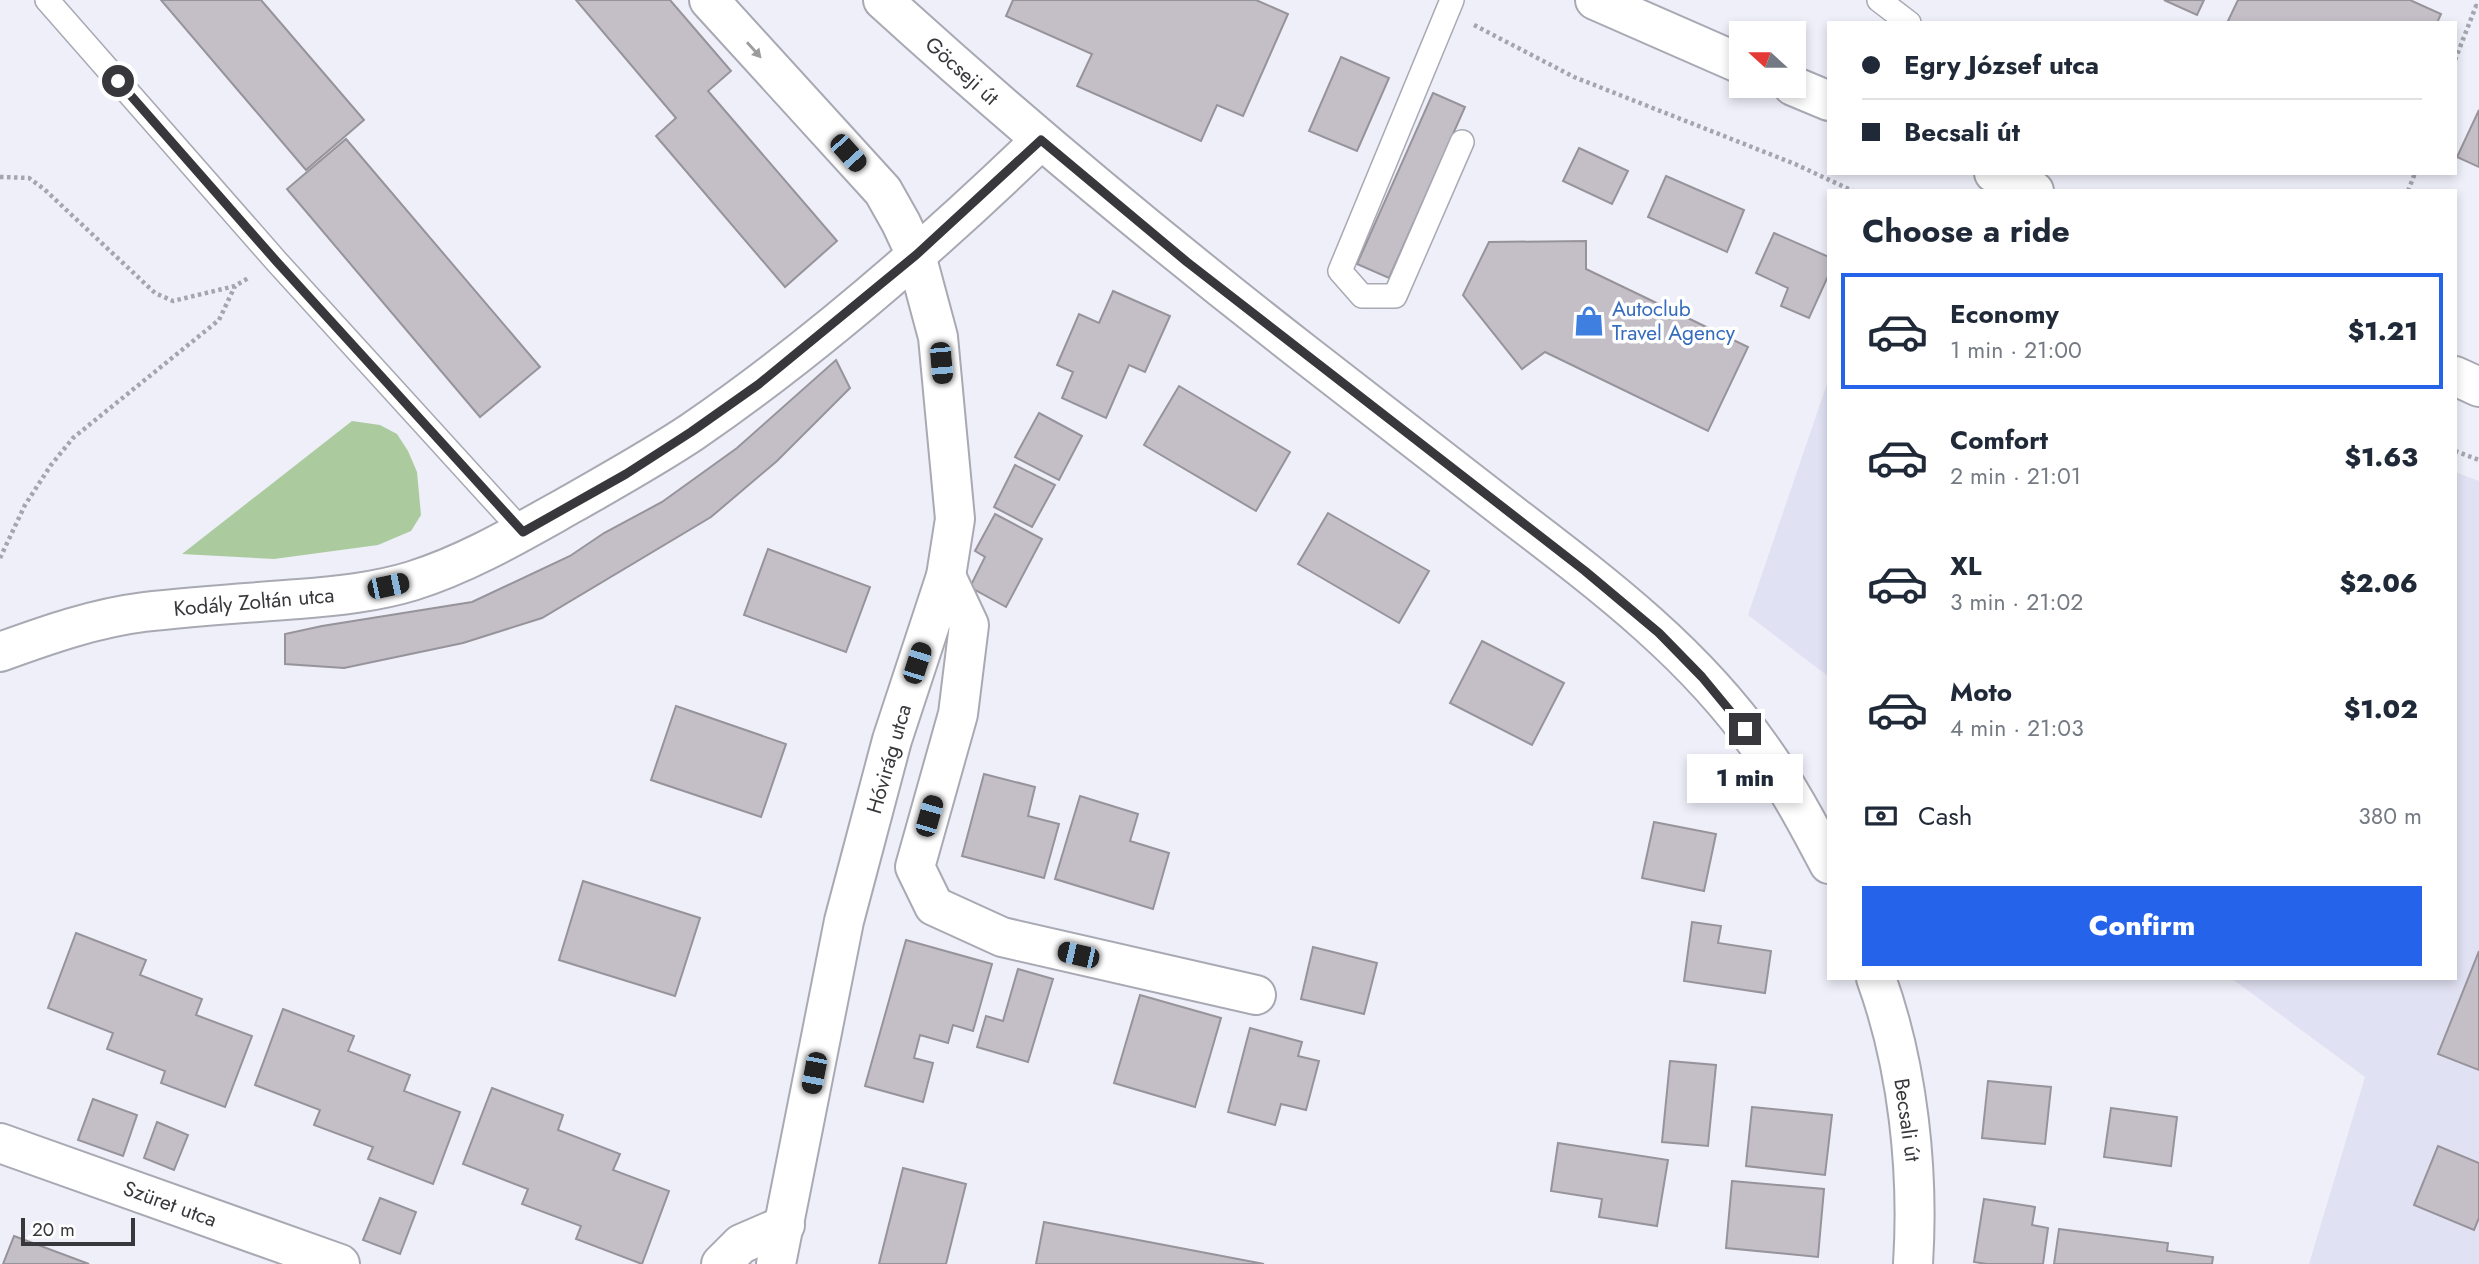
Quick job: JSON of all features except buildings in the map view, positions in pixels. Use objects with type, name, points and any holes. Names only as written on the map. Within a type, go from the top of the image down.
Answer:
[{"type":"street","name":"Hóvirág utca","points":[[709,0],[883,191],[901,223],[916,255],[938,337],[955,519],[946,576],[892,740],[844,921],[776,1264]]},
{"type":"street","name":"Göcseji út","points":[[883,0],[1041,140]]},
{"type":"street","points":[[1595,0],[1729,59]]},
{"type":"street","points":[[1806,91],[1827,100]]},
{"type":"street","name":"Kodály Zoltán utca","points":[[0,652],[64,629],[141,612],[324,597],[411,581],[464,561],[523,532],[626,474],[759,384],[916,255],[1041,140]]},
{"type":"street","points":[[1041,140],[1187,262],[1585,571],[1659,633],[1702,677],[1760,746],[1827,860]]},
{"type":"street","points":[[1998,175],[2030,189]]},
{"type":"street","points":[[2457,377],[2479,387]]},
{"type":"street","points":[[946,576],[969,625],[958,714],[915,867],[934,906],[1002,937],[1256,996]]},
{"type":"street","name":"Becsali út","points":[[1877,980],[1901,1071],[1914,1162],[1916,1220],[1913,1264]]},
{"type":"street","name":"Szüret utca","points":[[0,1143],[340,1264]]},
{"type":"street","points":[[721,1264],[741,1244],[785,1225]]},
{"type":"lane","points":[[47,0],[277,262],[523,532]]},
{"type":"lane","points":[[1879,0],[1906,21]]},
{"type":"lane","points":[[1450,5],[1340,271],[1362,296],[1395,296],[1462,142]]},
{"type":"path","points":[[2457,55],[2478,4]]},
{"type":"path","points":[[1450,5],[1574,77],[1795,164],[1849,189]]},
{"type":"path","points":[[0,177],[29,178],[155,293],[173,301],[235,286],[277,262]]},
{"type":"path","points":[[0,558],[25,505],[51,465],[73,438],[219,320],[235,286]]},
{"type":"path","points":[[2457,452],[2479,460]]},
{"type":"shaded area","points":[[1827,384],[1827,675],[1748,615]]},
{"type":"shaded area","points":[[2457,473],[2479,481],[2479,1264],[2309,1264],[2365,1077],[2234,980],[2457,980]]},
{"type":"green space","points":[[352,421],[380,425],[397,434],[408,451],[417,472],[421,515],[411,531],[378,545],[274,559],[182,554]]},
{"type":"place","name":"Autoclub Travel Agency","points":[[1589,321]]},
{"type":"route","points":[[118,81],[277,262],[523,532],[626,474],[759,384],[916,255],[1041,140],[1187,262],[1585,571],[1659,633],[1702,677],[1745,729]]}]
